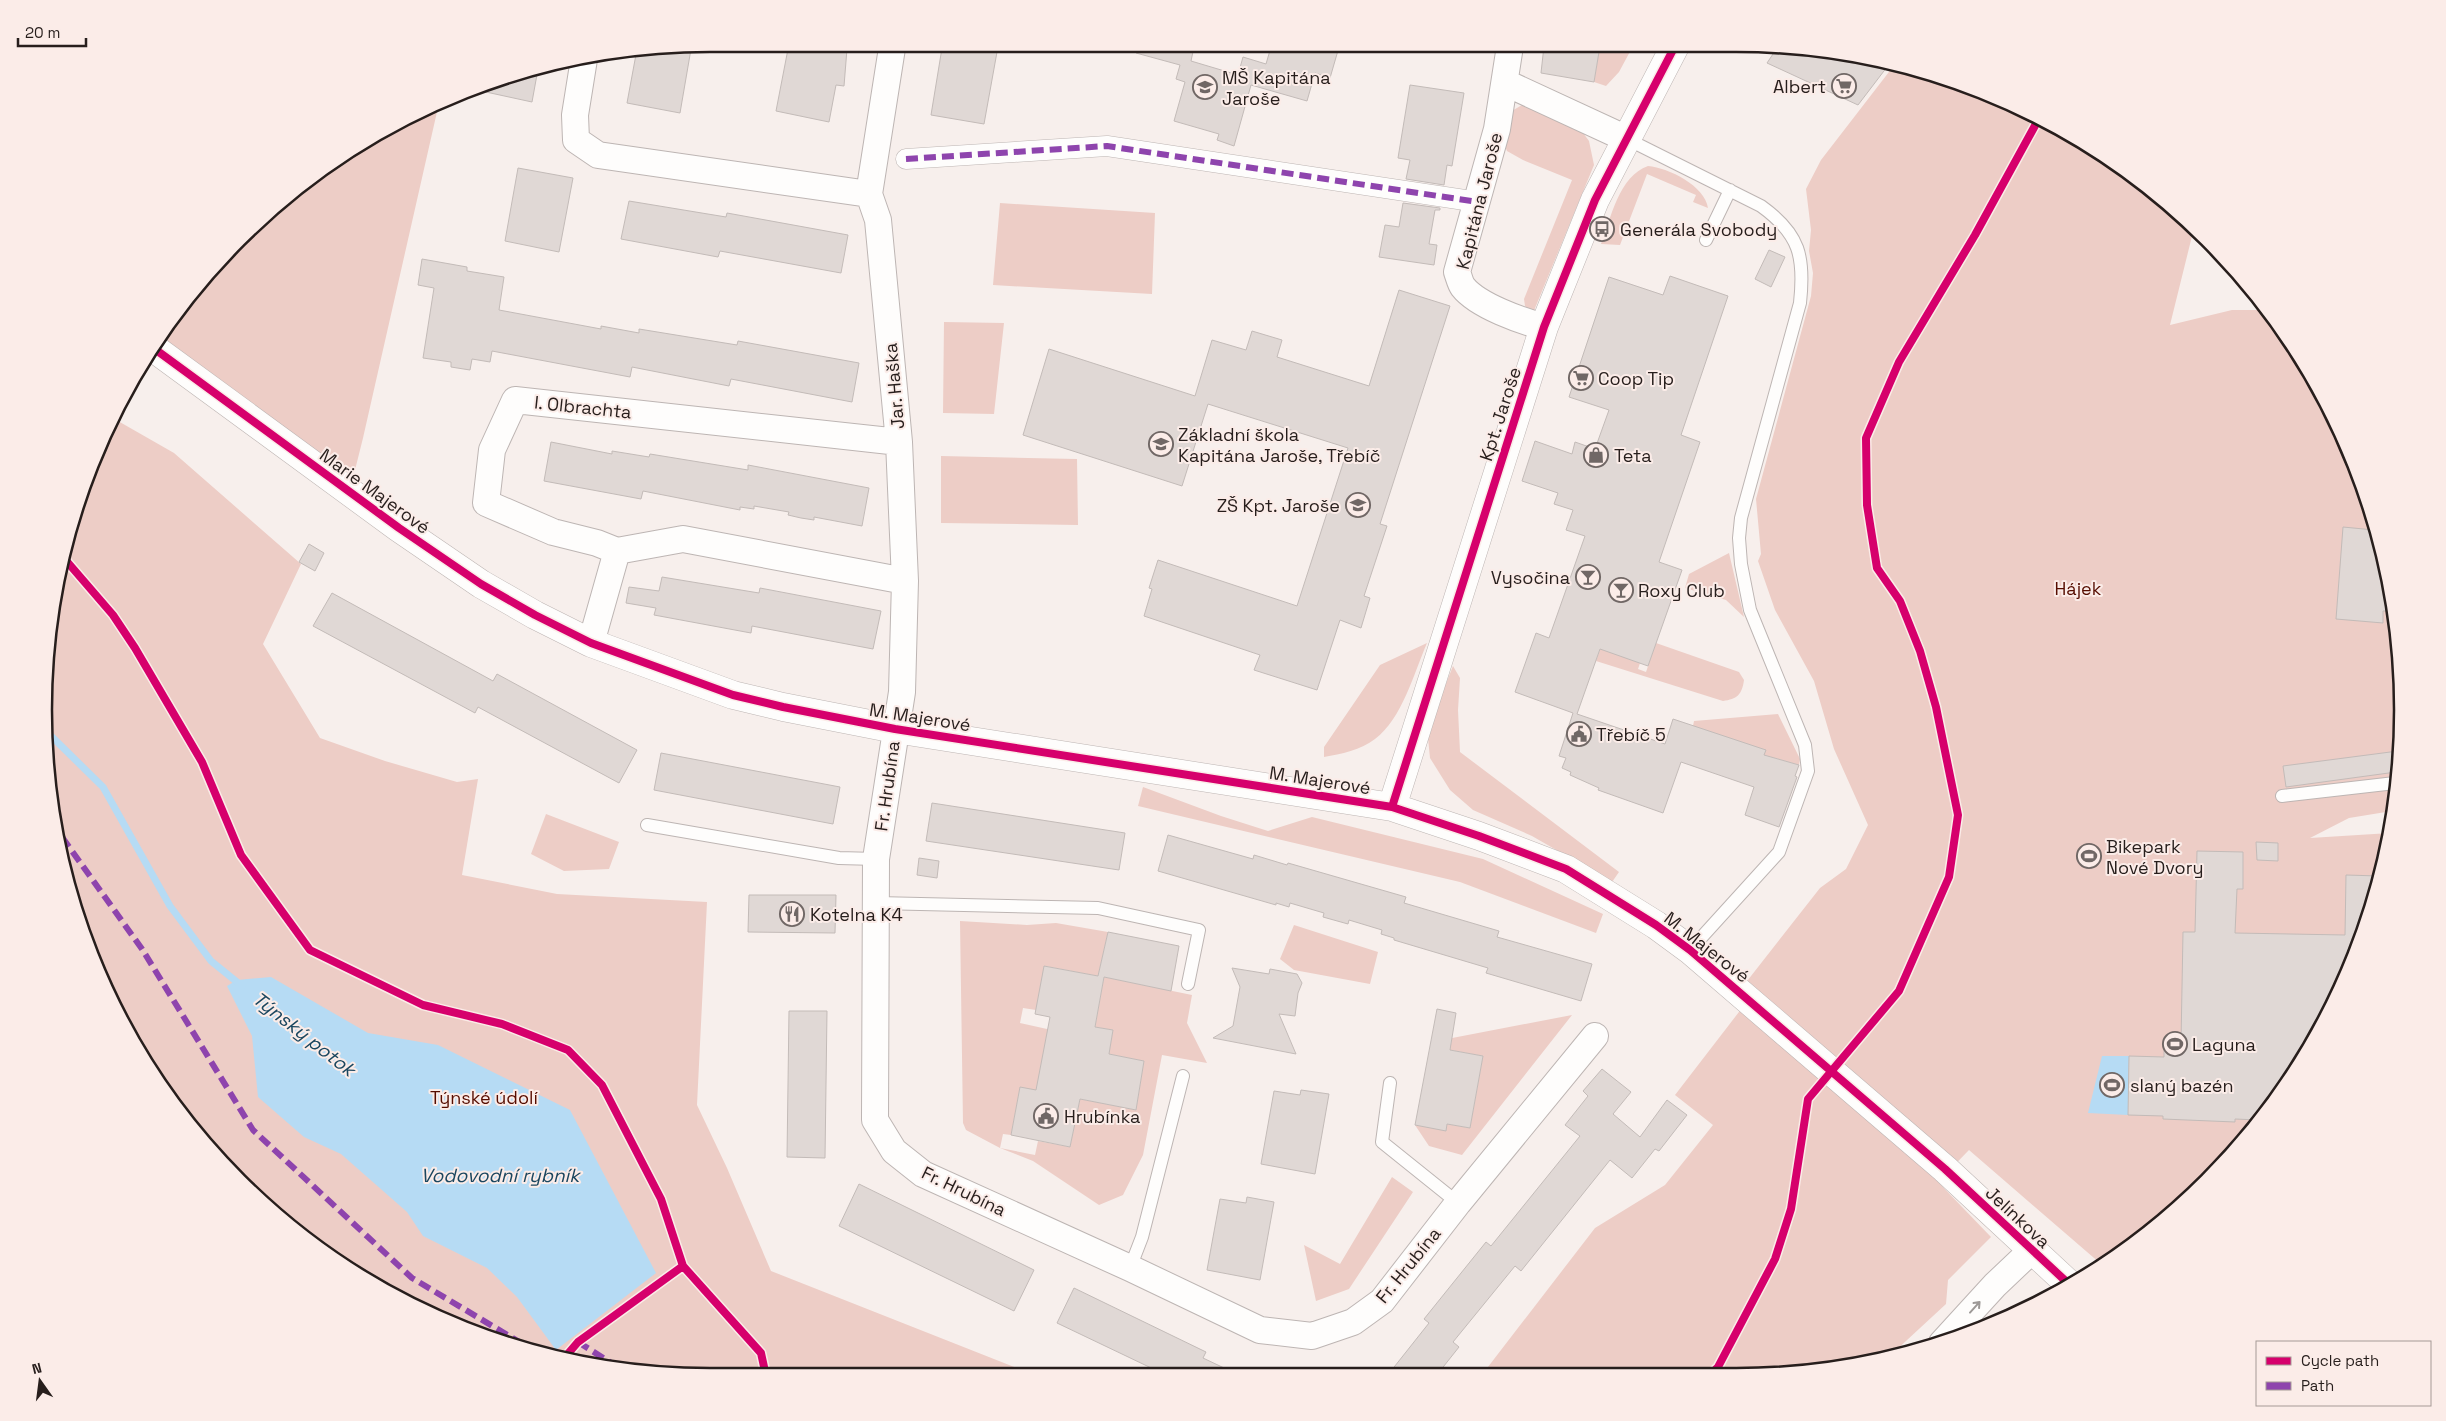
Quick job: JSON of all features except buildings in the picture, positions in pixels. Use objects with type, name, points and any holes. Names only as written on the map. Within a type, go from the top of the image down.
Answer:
[{"type":"street","name":"Jar. Haška","points":[[891,52],[869,194],[878,220],[899,442],[905,581],[902,692],[895,729]]},
{"type":"street","name":"Kapitána Jaroše","points":[[1509,52],[1506,83],[1497,130],[1457,272],[1463,287],[1479,300],[1524,321],[1544,327]]},
{"type":"street","name":"Kpt. Jaroše","points":[[1392,807],[1544,327],[1595,200],[1672,52]]},
{"type":"street","points":[[583,65],[575,115],[576,140],[598,155],[869,194]]},
{"type":"street","points":[[1506,83],[1627,139]]},
{"type":"street","points":[[906,158],[1107,146],[1478,202]]},
{"type":"street","name":"Marie Majerové","points":[[159,352],[384,517],[481,584],[535,616],[591,643]]},
{"type":"street","name":"I. Olbrachta","points":[[617,551],[597,543],[553,532],[486,503],[492,450],[515,400],[899,442]]},
{"type":"street","points":[[591,643],[617,551],[683,539],[905,581]]},
{"type":"street","name":"M. Majerové","points":[[591,643],[733,695],[783,707],[895,729],[1392,807],[1479,836],[1566,869],[1656,925],[1690,950],[1945,1169]]},
{"type":"street","name":"Fr. Hrubína","points":[[895,729],[876,859],[875,1120],[894,1150],[922,1174],[1130,1268],[1260,1330],[1312,1336],[1353,1322],[1382,1301],[1458,1203],[1595,1036]]},
{"type":"street","name":"Jelínkova","points":[[1945,1169],[2064,1280]]},
{"type":"street","points":[[1952,1332],[2032,1250]]},
{"type":"lane","points":[[1627,139],[1762,206],[1781,220],[1794,238],[1800,257],[1803,282],[1800,304],[1741,518],[1739,538],[1741,564],[1750,610],[1805,745],[1808,771],[1779,852],[1690,950]]},
{"type":"lane","points":[[1706,240],[1730,190]]},
{"type":"lane","points":[[2282,796],[2389,784]]},
{"type":"lane","points":[[647,825],[838,858],[876,859]]},
{"type":"lane","points":[[877,903],[1098,908],[1199,930],[1188,984]]},
{"type":"lane","points":[[1130,1268],[1142,1237],[1183,1076]]},
{"type":"lane","points":[[1390,1083],[1382,1142],[1458,1203]]},
{"type":"green space","points":[[1599,52],[1630,52],[1619,72],[1606,86],[1594,82]]},
{"type":"green space","name":"Hájek","points":[[1890,71],[1947,87],[2027,120],[2101,163],[2136,188],[2192,237],[2170,325],[2232,310],[2258,310],[2283,345],[2326,419],[2359,499],[2381,582],[2388,625],[2394,710],[2392,754],[2385,812],[2349,818],[2310,838],[2382,834],[2371,881],[2359,922],[2326,1002],[2283,1076],[2258,1111],[2201,1176],[2136,1233],[2097,1260],[1969,1150],[1938,1182],[1991,1237],[1948,1280],[1946,1304],[1899,1348],[1821,1363],[1779,1367],[1487,1368],[1595,1228],[1665,1185],[1713,1125],[1675,1095],[1742,1008],[1733,999],[1820,888],[1846,869],[1868,825],[1834,749],[1814,681],[1775,610],[1758,561],[1761,554],[1756,499],[1811,296],[1813,273],[1809,251],[1811,230],[1806,189],[1821,160]]},
{"type":"green space","points":[[1522,105],[1541,106],[1578,126],[1589,141],[1594,165],[1533,313],[1525,306],[1524,299],[1572,180],[1523,160],[1507,151],[1499,132],[1505,115]]},
{"type":"green space","points":[[437,112],[363,438],[355,470],[346,489],[163,345],[188,310],[216,277],[245,245],[277,216],[310,188],[345,163],[419,120]]},
{"type":"green space","points":[[1648,166],[1666,170],[1685,180],[1700,192],[1708,208],[1693,202],[1696,195],[1647,174],[1620,245],[1601,244],[1617,199],[1623,188],[1638,171]]},
{"type":"green space","points":[[1000,203],[1155,213],[1152,294],[993,285]]},
{"type":"green space","points":[[944,322],[1004,323],[994,414],[943,413]]},
{"type":"green space","name":"Týnské údolí","points":[[119,422],[174,453],[301,564],[263,644],[320,738],[385,761],[457,782],[478,779],[462,875],[557,894],[707,902],[697,1105],[727,1168],[771,1271],[1017,1368],[667,1367],[582,1356],[499,1334],[419,1301],[345,1258],[310,1233],[245,1176],[188,1111],[163,1076],[141,1040],[120,1002],[103,962],[87,922],[75,881],[65,839],[58,796],[52,710],[58,625],[65,582],[87,499]]},
{"type":"green space","points":[[941,456],[1077,459],[1078,525],[941,523]]},
{"type":"green space","points":[[1729,553],[1744,617],[1726,600],[1685,588],[1689,574]]},
{"type":"green space","points":[[1427,643],[1400,708],[1384,730],[1364,746],[1324,757],[1324,747],[1380,665]]},
{"type":"green space","points":[[1656,643],[1739,672],[1744,680],[1740,693],[1732,699],[1723,701],[1596,661],[1601,647],[1640,663],[1638,669],[1646,672]]},
{"type":"green space","points":[[1453,666],[1460,678],[1458,710],[1460,752],[1619,872],[1612,882],[1532,836],[1473,810],[1450,790],[1430,758],[1428,738],[1435,711]]},
{"type":"green space","points":[[1778,714],[1800,759],[1799,765],[1775,758],[1772,766],[1762,763],[1765,750],[1693,726],[1694,721]]},
{"type":"green space","points":[[1143,787],[1268,831],[1312,817],[1483,859],[1603,914],[1596,933],[1460,882],[1138,806]]},
{"type":"green space","points":[[546,814],[619,842],[609,869],[564,871],[531,854]]},
{"type":"green space","points":[[960,921],[1027,925],[1056,923],[1108,932],[1098,976],[1045,966],[1036,1010],[1023,1008],[1020,1023],[1056,1031],[1074,1098],[1020,1088],[1011,1135],[1003,1134],[1000,1148],[966,1130],[963,1123]]},
{"type":"green space","points":[[1294,925],[1378,952],[1370,984],[1294,970],[1280,959]]},
{"type":"green space","points":[[1104,977],[1192,995],[1187,1023],[1207,1063],[1162,1055],[1143,1155],[1123,1195],[1099,1205],[1033,1161],[1000,1148],[1035,1155],[1038,1141],[1070,1147],[1080,1099],[1136,1110],[1144,1061],[1109,1054],[1113,1030],[1095,1027]]},
{"type":"green space","points":[[1572,1015],[1462,1155],[1429,1146],[1415,1125],[1446,1130],[1447,1124],[1470,1128],[1483,1056],[1445,1049],[1447,1039]]},
{"type":"green space","points":[[1392,1177],[1413,1192],[1349,1289],[1316,1301],[1304,1245],[1340,1264]]},
{"type":"water","name":"Vodovodní rybník","points":[[271,977],[368,1033],[438,1045],[570,1110],[656,1273],[556,1350],[517,1297],[487,1268],[423,1236],[407,1212],[341,1154],[304,1137],[258,1097],[252,1036],[227,986],[237,980]]},
{"type":"water","name":"slaný bazén","points":[[2102,1056],[2129,1056],[2128,1115],[2088,1113]]},
{"type":"waterway","name":"Týnský potok","points":[[53,738],[103,787],[170,906],[211,961],[242,986]]},
{"type":"marked path","points":[[906,159],[1107,146],[1478,202]]},
{"type":"marked path","points":[[66,842],[142,949],[253,1130],[412,1278],[512,1338]]},
{"type":"marked path","points":[[578,1342],[606,1360]]},
{"type":"cycle path","points":[[1392,807],[1544,327],[1595,200],[1672,52]]},
{"type":"cycle path","points":[[1717,1368],[1775,1259],[1791,1209],[1808,1099],[1899,991],[1949,877],[1958,815],[1936,707],[1920,651],[1900,601],[1877,568],[1867,505],[1866,438],[1899,362],[1975,235],[2036,125]]},
{"type":"cycle path","points":[[159,352],[399,528],[481,584],[535,615],[591,643],[733,695],[783,707],[895,729],[1392,807],[1479,836],[1566,869],[1656,925],[1690,950],[1945,1169],[2064,1280]]},
{"type":"cycle path","points":[[69,564],[113,615],[135,648],[202,762],[241,855],[310,950],[423,1005],[502,1024],[568,1050],[602,1085],[661,1199],[683,1266],[761,1353],[764,1368]]},
{"type":"cycle path","points":[[569,1353],[578,1342],[683,1266]]},
{"type":"place","name":"Albert","points":[[1844,86]]},
{"type":"place","name":"MŠ Kapitána Jaroše","points":[[1205,87]]},
{"type":"place","name":"Generála Svobody","points":[[1602,229]]},
{"type":"place","name":"Coop Tip","points":[[1581,378]]},
{"type":"place","name":"Základní škola Kapitána Jaroše, Třebíč","points":[[1161,444]]},
{"type":"place","name":"Teta","points":[[1596,455]]},
{"type":"place","name":"ZŠ Kpt. Jaroše","points":[[1358,505]]},
{"type":"place","name":"Vysočina","points":[[1588,577]]},
{"type":"place","name":"Roxy Club","points":[[1621,590]]},
{"type":"place","name":"Třebíč 5","points":[[1579,734]]},
{"type":"place","name":"Bikepark Nové Dvory","points":[[2089,856]]},
{"type":"place","name":"Kotelna K4","points":[[792,914]]},
{"type":"place","name":"Laguna","points":[[2175,1044]]},
{"type":"place","name":"slaný bazén","points":[[2112,1085]]},
{"type":"place","name":"Hrubínka","points":[[1046,1116]]}]
